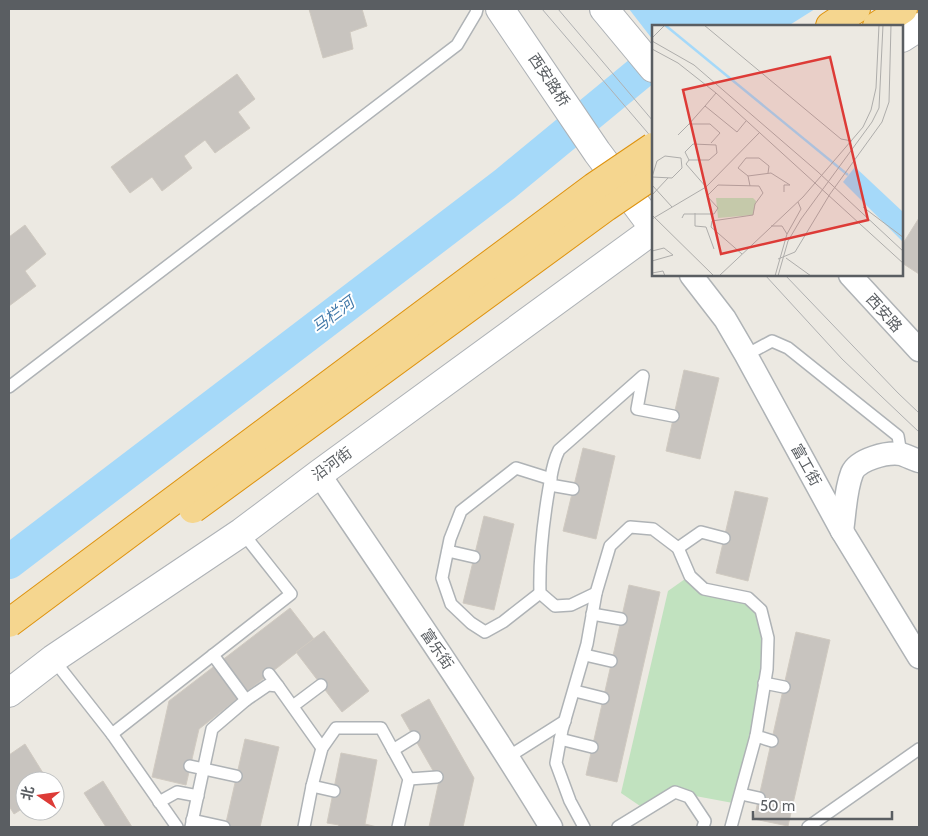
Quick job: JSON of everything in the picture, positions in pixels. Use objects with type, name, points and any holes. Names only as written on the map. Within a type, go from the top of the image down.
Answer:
[{"type":"highway","points":[[879,25],[903,9]]},
{"type":"highway","points":[[9,623],[594,187],[652,148]]},
{"type":"highway","points":[[9,645],[590,218],[652,176]]},
{"type":"main road","name":"西安路桥","points":[[500,9],[597,152],[652,227]]},
{"type":"main road","points":[[604,9],[652,67]]},
{"type":"main road","points":[[903,37],[919,27]]},
{"type":"main road","points":[[903,57],[919,47]]},
{"type":"main road","name":"沿河街","points":[[9,693],[53,659],[242,532],[652,229]]},
{"type":"street","name":"富工街","points":[[692,276],[725,319],[746,354],[842,531],[919,657]]},
{"type":"street","name":"西安路","points":[[851,276],[919,350]]},
{"type":"street","points":[[842,531],[847,493],[853,471],[866,460],[886,454],[910,458]]},
{"type":"street","name":"富乐街","points":[[319,474],[508,756],[550,827]]},
{"type":"lane","points":[[9,387],[458,45],[477,9]]},
{"type":"lane","points":[[746,354],[772,341],[788,348],[898,436],[910,458]]},
{"type":"lane","points":[[596,593],[571,605],[555,606],[540,593],[539,560],[553,463],[559,450],[642,376],[637,409],[673,416]]},
{"type":"lane","points":[[540,593],[503,622],[486,632],[471,623],[451,604],[442,578],[450,539],[461,511],[516,468],[573,489]]},
{"type":"lane","points":[[584,827],[570,801],[556,763],[560,739],[585,655],[596,593],[610,546],[630,527],[653,529],[678,548],[690,576],[704,589],[748,598],[761,610],[768,638],[764,683],[756,736],[732,827]]},
{"type":"lane","points":[[112,734],[290,594],[242,532]]},
{"type":"lane","points":[[678,548],[701,532],[724,538]]},
{"type":"lane","points":[[448,551],[474,557]]},
{"type":"lane","points":[[592,614],[621,619]]},
{"type":"lane","points":[[213,654],[246,700]]},
{"type":"lane","points":[[585,655],[612,661]]},
{"type":"lane","points":[[53,659],[112,734],[177,827]]},
{"type":"lane","points":[[268,674],[322,748]]},
{"type":"lane","points":[[764,683],[784,687]]},
{"type":"lane","points":[[224,827],[192,824],[212,729],[226,712],[268,685],[278,686]]},
{"type":"lane","points":[[293,706],[321,685]]},
{"type":"lane","points":[[575,691],[603,698]]},
{"type":"lane","points":[[508,756],[565,721]]},
{"type":"lane","points":[[304,827],[322,748],[336,728],[381,728],[409,779],[398,827]]},
{"type":"lane","points":[[756,736],[772,741]]},
{"type":"lane","points":[[393,750],[414,737]]},
{"type":"lane","points":[[560,739],[592,747]]},
{"type":"lane","points":[[808,827],[919,749]]},
{"type":"lane","points":[[190,766],[236,776]]},
{"type":"lane","points":[[409,779],[437,777]]},
{"type":"lane","points":[[312,786],[334,791]]},
{"type":"lane","points":[[159,802],[177,792],[198,796]]},
{"type":"lane","points":[[621,826],[675,792],[689,797],[705,821],[703,827]]},
{"type":"lane","points":[[741,794],[759,798]]},
{"type":"green space","points":[[685,579],[699,592],[746,601],[757,613],[764,636],[760,683],[750,736],[733,803],[690,795],[674,789],[643,808],[621,793],[668,591]]},
{"type":"water","points":[[629,9],[815,9],[790,25],[652,25],[652,39]]},
{"type":"building","points":[[309,9],[362,9],[367,26],[350,32],[353,49],[323,58]]},
{"type":"building","points":[[237,74],[255,99],[238,112],[250,128],[215,153],[205,140],[184,156],[192,168],[162,191],[152,177],[130,193],[111,167]]},
{"type":"building","points":[[919,218],[919,274],[903,264],[903,243]]},
{"type":"building","points":[[25,225],[46,254],[25,271],[36,286],[9,306],[9,237]]},
{"type":"building","points":[[684,370],[719,378],[700,459],[666,451]]},
{"type":"building","points":[[583,448],[615,456],[596,539],[563,531]]},
{"type":"building","points":[[735,491],[768,498],[748,581],[716,573]]},
{"type":"building","points":[[484,516],[514,524],[494,610],[463,603]]},
{"type":"building","points":[[629,585],[660,592],[617,782],[586,775]]},
{"type":"building","points":[[290,608],[314,639],[199,729],[186,785],[152,777],[169,701]]},
{"type":"building","points":[[324,631],[369,691],[342,712],[296,652]]},
{"type":"building","points":[[796,632],[830,640],[788,826],[754,819]]},
{"type":"building","points":[[429,699],[474,778],[463,827],[429,827],[439,781],[401,715]]},
{"type":"building","points":[[245,739],[279,747],[260,827],[225,827]]},
{"type":"building","points":[[25,744],[42,771],[15,771],[14,814],[9,806],[9,755]]},
{"type":"building","points":[[341,753],[377,760],[365,824],[377,827],[338,827],[339,825],[327,823]]},
{"type":"building","points":[[103,781],[132,827],[106,827],[84,793]]},
{"type":"waterway","name":"马栏河","points":[[9,562],[505,184],[652,63]]},
{"type":"tram line","points":[[542,9],[652,138]]},
{"type":"tram line","points":[[558,9],[652,120]]},
{"type":"tram line","points":[[766,276],[842,359],[919,432]]},
{"type":"tram line","points":[[786,276],[919,413]]}]
